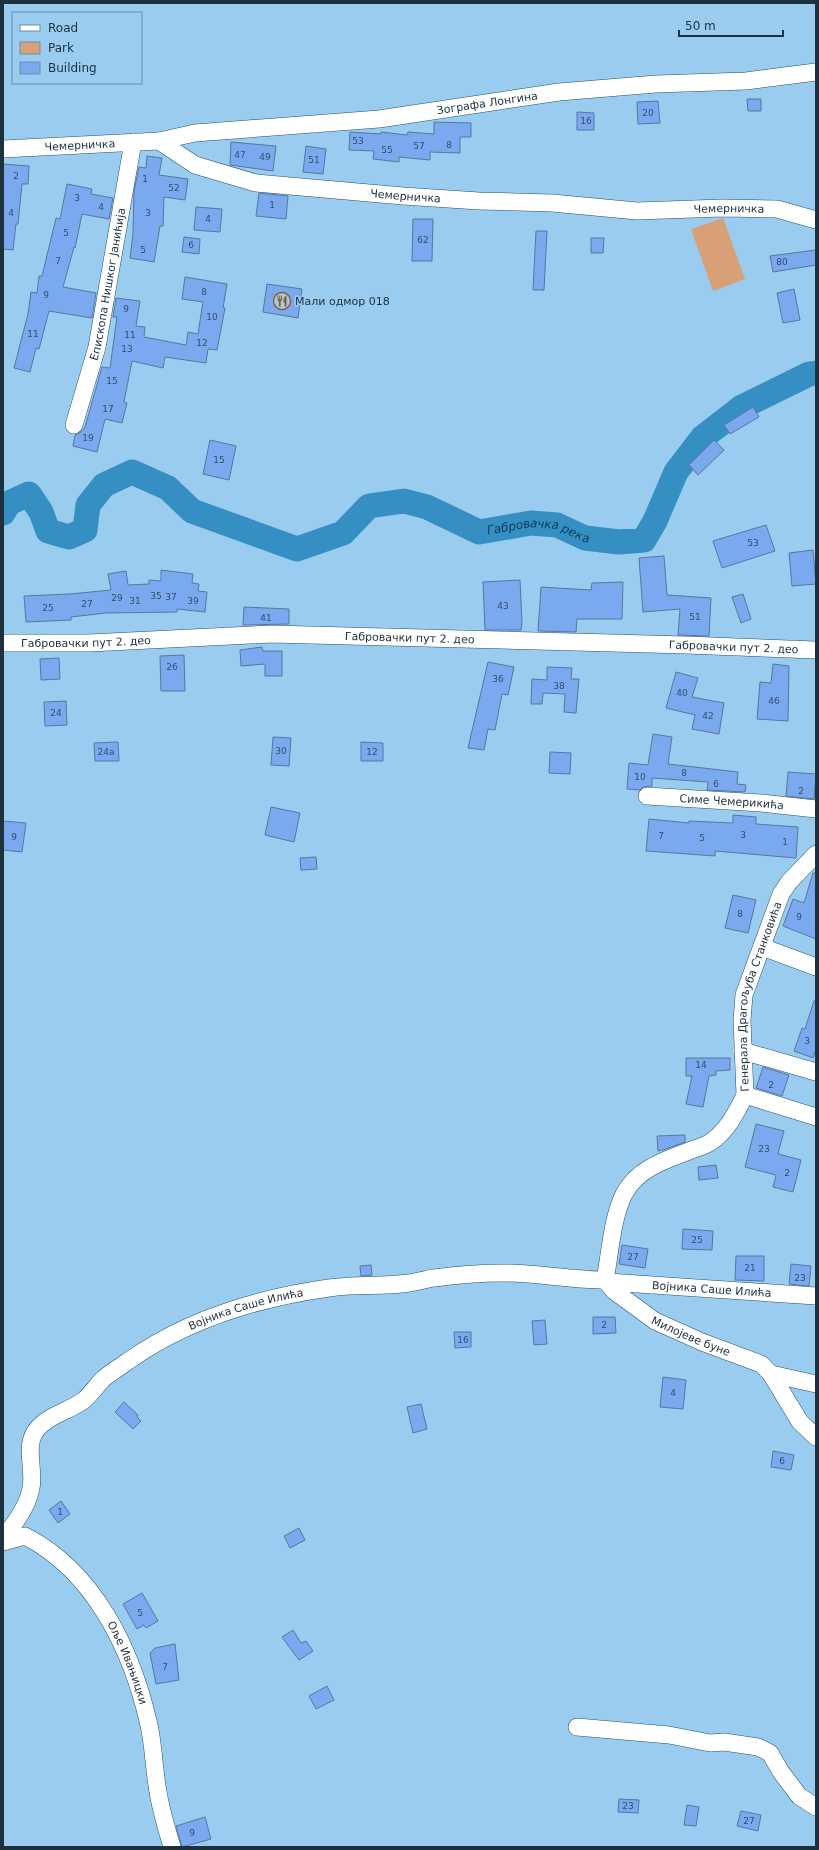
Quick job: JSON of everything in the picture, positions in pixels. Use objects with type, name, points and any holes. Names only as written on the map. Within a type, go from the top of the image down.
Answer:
[{"type":"street","name":"Зографа Лонгина","points":[[159,141],[195,133],[379,119],[559,92],[656,84],[746,81],[816,72]]},
{"type":"street","name":"Чемерничка","points":[[3,149],[159,141],[195,165],[256,183],[403,196],[480,201],[552,203],[637,211],[722,208],[777,210],[816,220]]},
{"type":"street","name":"Епископа Нишког Јанићија","points":[[74,425],[97,347],[133,142]]},
{"type":"street","name":"Габровачки пут 2. део","points":[[3,643],[88,643],[272,634],[816,650]]},
{"type":"street","name":"Симе Чемерикића","points":[[646,796],[761,803],[816,809]]},
{"type":"street","name":"Генерала Драгољуба Станковића","points":[[609,1284],[620,1206],[625,1193],[632,1183],[642,1173],[657,1164],[713,1140],[734,1117],[745,1095],[742,1020],[744,995],[781,894],[794,876],[816,854]]},
{"type":"street","points":[[762,948],[816,967]]},
{"type":"street","points":[[743,1051],[816,1072]]},
{"type":"street","points":[[745,1095],[816,1117]]},
{"type":"street","name":"Војника Саше Илића","points":[[3,1538],[13,1526],[28,1498],[32,1487],[30,1449],[31,1438],[38,1428],[57,1413],[84,1400],[104,1378],[148,1348],[179,1330],[219,1314],[250,1304],[287,1295],[330,1288],[408,1283],[473,1273],[528,1274],[609,1284],[816,1296]]},
{"type":"street","name":"Милојеве буне","points":[[609,1284],[655,1321],[702,1342],[761,1364],[771,1374],[800,1422],[816,1437]]},
{"type":"street","name":"Милојеве буне","points":[[771,1374],[816,1384]]},
{"type":"street","name":"Оље Ивањицки","points":[[3,1542],[25,1536],[40,1544],[71,1567],[104,1610],[139,1686],[149,1726],[159,1797],[172,1847]]},
{"type":"street","points":[[577,1727],[669,1735],[710,1743],[724,1742],[758,1747],[770,1753],[798,1796],[816,1807]]},
{"type":"green space","points":[[723,218],[745,279],[713,291],[691,229]]},
{"type":"building","points":[[747,99],[761,99],[761,111],[748,111]]},
{"type":"building","points":[[658,101],[660,123],[638,124],[637,102]]},
{"type":"building","points":[[577,112],[594,113],[594,130],[577,130]]},
{"type":"building","points":[[434,122],[471,123],[471,137],[460,137],[460,153],[430,152],[430,160],[399,157],[399,162],[373,159],[374,151],[349,150],[350,132],[381,134],[381,132],[407,135],[408,132],[434,134]]},
{"type":"building","points":[[231,142],[276,146],[273,171],[230,165]]},
{"type":"building","points":[[306,146],[326,149],[323,174],[303,172]]},
{"type":"building","points":[[147,156],[162,158],[159,175],[188,179],[185,200],[164,197],[163,226],[160,226],[154,262],[130,258],[133,234],[134,191],[139,167],[146,168]]},
{"type":"building","points":[[3,164],[29,166],[28,184],[22,184],[18,224],[16,224],[13,250],[3,249]]},
{"type":"building","points":[[67,184],[92,189],[91,194],[113,198],[109,219],[82,214],[75,248],[74,247],[63,287],[96,293],[92,318],[49,311],[39,349],[36,348],[30,372],[14,368],[28,314],[31,292],[37,293],[39,276],[42,276],[56,218],[60,219]]},
{"type":"building","points":[[259,193],[288,196],[286,219],[256,216]]},
{"type":"building","points":[[196,207],[222,209],[220,232],[194,230]]},
{"type":"building","points":[[413,219],[433,219],[432,261],[412,261]]},
{"type":"building","points":[[536,231],[547,231],[544,290],[533,290]]},
{"type":"building","points":[[184,237],[200,239],[199,254],[182,252]]},
{"type":"building","points":[[591,238],[604,238],[603,253],[591,253]]},
{"type":"building","points":[[816,250],[816,265],[773,272],[770,256]]},
{"type":"building","points":[[185,277],[227,284],[223,308],[225,308],[217,350],[208,349],[206,363],[165,357],[163,368],[132,361],[124,402],[127,403],[122,423],[105,419],[97,452],[73,446],[75,435],[81,432],[85,427],[102,367],[110,368],[117,317],[113,317],[116,298],[140,301],[136,326],[145,327],[144,337],[186,345],[188,332],[198,334],[203,302],[182,299]]},
{"type":"building","name":"Мали одмор 018","points":[[267,284],[302,289],[298,318],[263,312]]},
{"type":"building","points":[[794,289],[800,320],[783,323],[777,293]]},
{"type":"building","points":[[753,407],[759,417],[730,434],[724,425]]},
{"type":"building","points":[[210,440],[236,446],[229,480],[203,474]]},
{"type":"building","points":[[714,440],[724,450],[698,475],[689,465]]},
{"type":"building","points":[[766,525],[775,551],[722,568],[713,541]]},
{"type":"building","points":[[813,550],[816,584],[792,586],[789,553]]},
{"type":"building","points":[[664,556],[667,595],[711,598],[709,636],[678,635],[680,609],[643,612],[639,558]]},
{"type":"building","points":[[161,570],[193,574],[192,583],[199,584],[198,591],[207,592],[205,612],[177,609],[177,612],[106,613],[71,617],[71,620],[26,622],[24,596],[111,590],[108,574],[126,571],[128,585],[149,584],[149,580],[161,581]]},
{"type":"building","points":[[520,580],[521,630],[485,630],[483,582]]},
{"type":"building","points":[[623,582],[622,619],[577,619],[576,632],[538,631],[541,587],[591,590],[592,583]]},
{"type":"building","points":[[743,594],[751,619],[741,623],[732,597]]},
{"type":"building","points":[[244,607],[289,609],[289,624],[243,625]]},
{"type":"building","points":[[262,647],[263,651],[282,651],[282,676],[265,676],[265,664],[241,666],[240,650]]},
{"type":"building","points":[[184,655],[185,691],[161,691],[160,656]]},
{"type":"building","points":[[59,658],[60,679],[41,680],[40,659]]},
{"type":"building","points":[[488,662],[514,667],[508,695],[502,694],[495,730],[488,729],[484,750],[468,748]]},
{"type":"building","points":[[773,664],[789,666],[788,721],[757,719],[760,682],[771,683]]},
{"type":"building","points":[[547,667],[572,668],[571,679],[579,679],[576,713],[564,712],[565,694],[543,693],[542,704],[531,704],[532,679],[547,680]]},
{"type":"building","points":[[676,672],[698,678],[692,697],[724,703],[719,734],[692,729],[695,715],[666,708]]},
{"type":"building","points":[[66,701],[67,725],[45,726],[44,702]]},
{"type":"building","points":[[653,734],[672,737],[668,764],[738,772],[737,784],[746,785],[745,792],[707,790],[708,782],[652,778],[652,786],[643,787],[640,790],[627,789],[629,763],[648,765]]},
{"type":"building","points":[[273,737],[291,738],[289,766],[271,765]]},
{"type":"building","points":[[118,742],[119,761],[95,761],[94,743]]},
{"type":"building","points":[[361,742],[383,743],[383,761],[361,761]]},
{"type":"building","points":[[550,752],[571,753],[570,774],[549,773]]},
{"type":"building","points":[[788,772],[816,774],[814,799],[786,796]]},
{"type":"building","points":[[271,807],[300,813],[294,842],[265,835]]},
{"type":"building","points":[[733,815],[756,817],[756,824],[798,827],[796,858],[715,851],[715,856],[646,851],[649,819],[689,823],[689,821],[733,823]]},
{"type":"building","points":[[3,821],[26,823],[22,852],[3,850]]},
{"type":"building","points":[[316,857],[317,869],[301,870],[300,858]]},
{"type":"building","points":[[813,873],[816,873],[816,939],[783,926],[793,899],[804,903]]},
{"type":"building","points":[[733,895],[756,900],[748,933],[725,928]]},
{"type":"building","points":[[814,1001],[816,1001],[816,1049],[813,1058],[794,1051],[802,1028],[805,1029]]},
{"type":"building","points":[[686,1058],[730,1058],[730,1070],[716,1071],[716,1075],[709,1076],[703,1107],[686,1104],[692,1076],[686,1076]]},
{"type":"building","points":[[763,1067],[789,1075],[782,1096],[756,1088]]},
{"type":"building","points":[[756,1124],[784,1131],[778,1154],[801,1160],[793,1192],[773,1187],[776,1175],[745,1167]]},
{"type":"building","points":[[685,1135],[685,1142],[658,1151],[657,1136]]},
{"type":"building","points":[[716,1165],[718,1178],[699,1180],[698,1167]]},
{"type":"building","points":[[683,1229],[713,1231],[712,1250],[682,1249]]},
{"type":"building","points":[[622,1245],[648,1249],[645,1268],[619,1264]]},
{"type":"building","points":[[736,1256],[764,1256],[764,1281],[735,1280]]},
{"type":"building","points":[[791,1264],[811,1266],[809,1286],[789,1284]]},
{"type":"building","points":[[371,1265],[372,1275],[361,1276],[360,1266]]},
{"type":"building","points":[[593,1317],[615,1317],[616,1333],[593,1334]]},
{"type":"building","points":[[545,1320],[547,1344],[534,1345],[532,1321]]},
{"type":"building","points":[[454,1332],[471,1332],[471,1347],[455,1348]]},
{"type":"building","points":[[663,1377],[686,1380],[683,1409],[660,1407]]},
{"type":"building","points":[[124,1402],[138,1415],[137,1417],[141,1421],[133,1429],[115,1412]]},
{"type":"building","points":[[421,1404],[427,1429],[413,1433],[407,1407]]},
{"type":"building","points":[[773,1451],[794,1455],[791,1470],[771,1467]]},
{"type":"building","points":[[61,1501],[70,1514],[58,1523],[49,1510]]},
{"type":"building","points":[[299,1528],[305,1540],[290,1548],[284,1536]]},
{"type":"building","points":[[142,1593],[158,1621],[146,1628],[144,1625],[137,1629],[123,1604]]},
{"type":"building","points":[[293,1630],[301,1643],[306,1641],[313,1651],[299,1660],[282,1637]]},
{"type":"building","points":[[175,1644],[179,1680],[156,1684],[150,1653],[155,1648]]},
{"type":"building","points":[[327,1686],[334,1700],[316,1709],[309,1696]]},
{"type":"building","points":[[619,1799],[639,1800],[638,1813],[618,1812]]},
{"type":"building","points":[[687,1805],[699,1807],[696,1826],[684,1825]]},
{"type":"building","points":[[741,1811],[761,1815],[758,1831],[737,1826]]},
{"type":"building","points":[[205,1817],[211,1839],[182,1847],[176,1826]]},
{"type":"waterway","name":"Габровачка река","points":[[3,513],[9,503],[29,494],[41,512],[48,531],[69,537],[85,530],[88,505],[104,485],[132,472],[168,488],[192,511],[297,549],[343,533],[369,506],[404,501],[427,507],[479,532],[531,523],[557,525],[585,538],[619,542],[644,540],[655,521],[676,472],[702,438],[742,407],[809,374],[816,373]]},
{"type":"place","name":"Мали одмор 018","points":[[282,301]]}]
